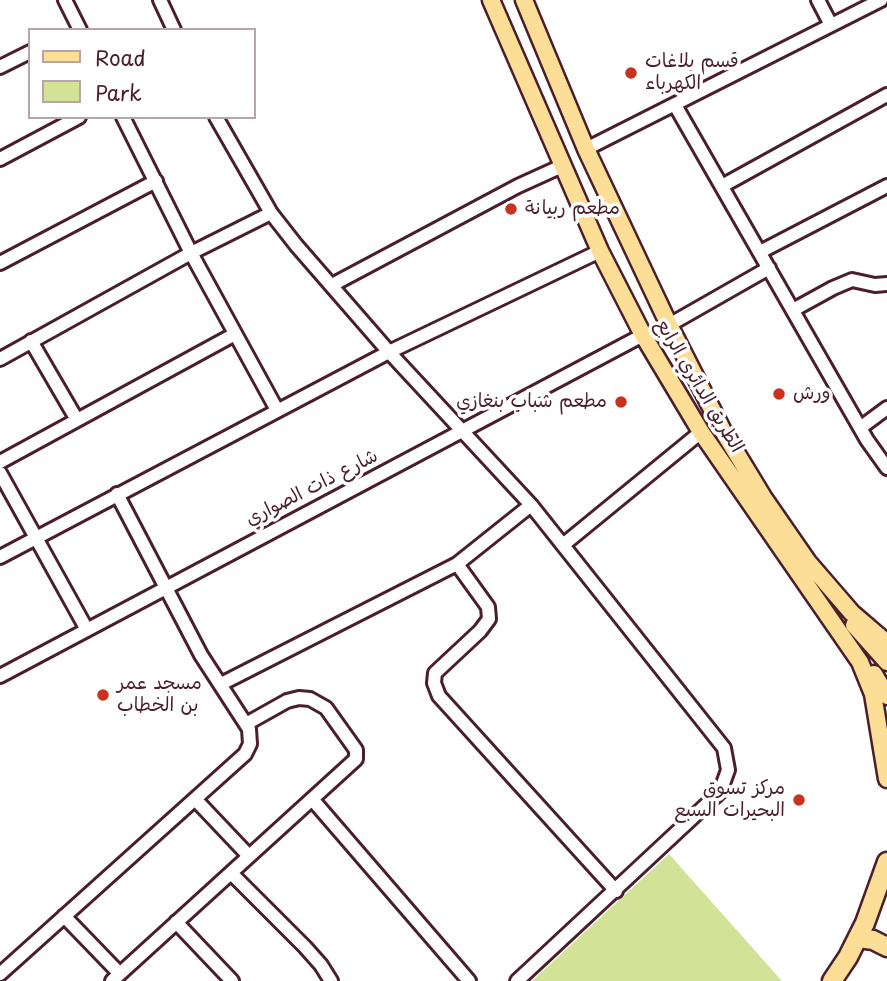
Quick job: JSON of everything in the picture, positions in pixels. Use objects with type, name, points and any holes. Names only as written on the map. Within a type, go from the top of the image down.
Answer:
[{"type":"highway","points":[[832,981],[859,938],[887,862]]},
{"type":"highway","points":[[859,938],[873,940],[887,947]]},
{"type":"main road","name":"الطريق الدائري الرابع","points":[[491,0],[600,251],[643,335],[701,432],[854,652],[865,672],[873,694],[887,779]]},
{"type":"main road","name":"الطريق الدائري الرابع","points":[[524,0],[586,149],[669,325],[744,468],[797,547],[837,597],[887,643]]},
{"type":"main road","points":[[837,597],[858,630],[887,662]]},
{"type":"main road","points":[[854,652],[873,671],[887,696]]},
{"type":"street","points":[[65,0],[78,28]]},
{"type":"street","points":[[160,0],[173,28]]},
{"type":"street","points":[[818,0],[831,25]]},
{"type":"street","points":[[586,149],[881,0]]},
{"type":"street","points":[[0,67],[28,53]]},
{"type":"street","points":[[722,186],[887,95]]},
{"type":"street","points":[[675,105],[860,428],[887,468]]},
{"type":"street","points":[[0,159],[75,119]]},
{"type":"street","points":[[124,119],[191,253],[278,410]]},
{"type":"street","points":[[217,119],[271,213],[389,352],[531,505],[718,737],[728,758],[728,770],[720,792],[517,981]]},
{"type":"street","points":[[332,285],[518,186],[562,166]]},
{"type":"street","points":[[0,263],[156,181]]},
{"type":"street","points":[[760,252],[887,186]]},
{"type":"street","points":[[0,359],[191,253],[271,213]]},
{"type":"street","points":[[0,557],[389,352],[600,251]]},
{"type":"street","points":[[669,325],[769,268]]},
{"type":"street","points":[[793,310],[852,281],[887,284]]},
{"type":"street","points":[[0,462],[235,334]]},
{"type":"street","name":"شارع ذات الصواري","points":[[0,676],[86,628],[643,335]]},
{"type":"street","points":[[31,341],[77,420]]},
{"type":"street","points":[[860,428],[887,408]]},
{"type":"street","points":[[563,545],[701,432]]},
{"type":"street","points":[[0,473],[86,628]]},
{"type":"street","points":[[0,974],[195,799],[247,750],[251,738],[246,724],[201,655],[117,494]]},
{"type":"street","points":[[220,684],[457,564],[531,505]]},
{"type":"street","points":[[457,564],[490,613],[487,624],[435,673],[434,683],[439,696],[616,891]]},
{"type":"street","points":[[64,916],[116,977],[354,762],[357,755],[354,746],[326,708],[310,699],[293,699],[246,724]]},
{"type":"street","points":[[195,799],[249,856]]},
{"type":"street","points":[[312,799],[469,981]]},
{"type":"street","points":[[230,873],[305,947],[331,981]]},
{"type":"street","points":[[176,922],[232,981]]},
{"type":"green space","points":[[669,854],[782,981],[532,981]]},
{"type":"place","name":"قسم بلاغات الكهرباء","points":[[631,73]]},
{"type":"place","name":"مطعم ربيانة","points":[[511,209]]},
{"type":"place","name":"ورش","points":[[779,394]]},
{"type":"place","name":"مطعم شباب بنغازي","points":[[621,402]]},
{"type":"place","name":"مسجد عمر بن الخطاب","points":[[103,695]]},
{"type":"place","name":"مركز تسوق البحيرات السبع","points":[[799,800]]}]
